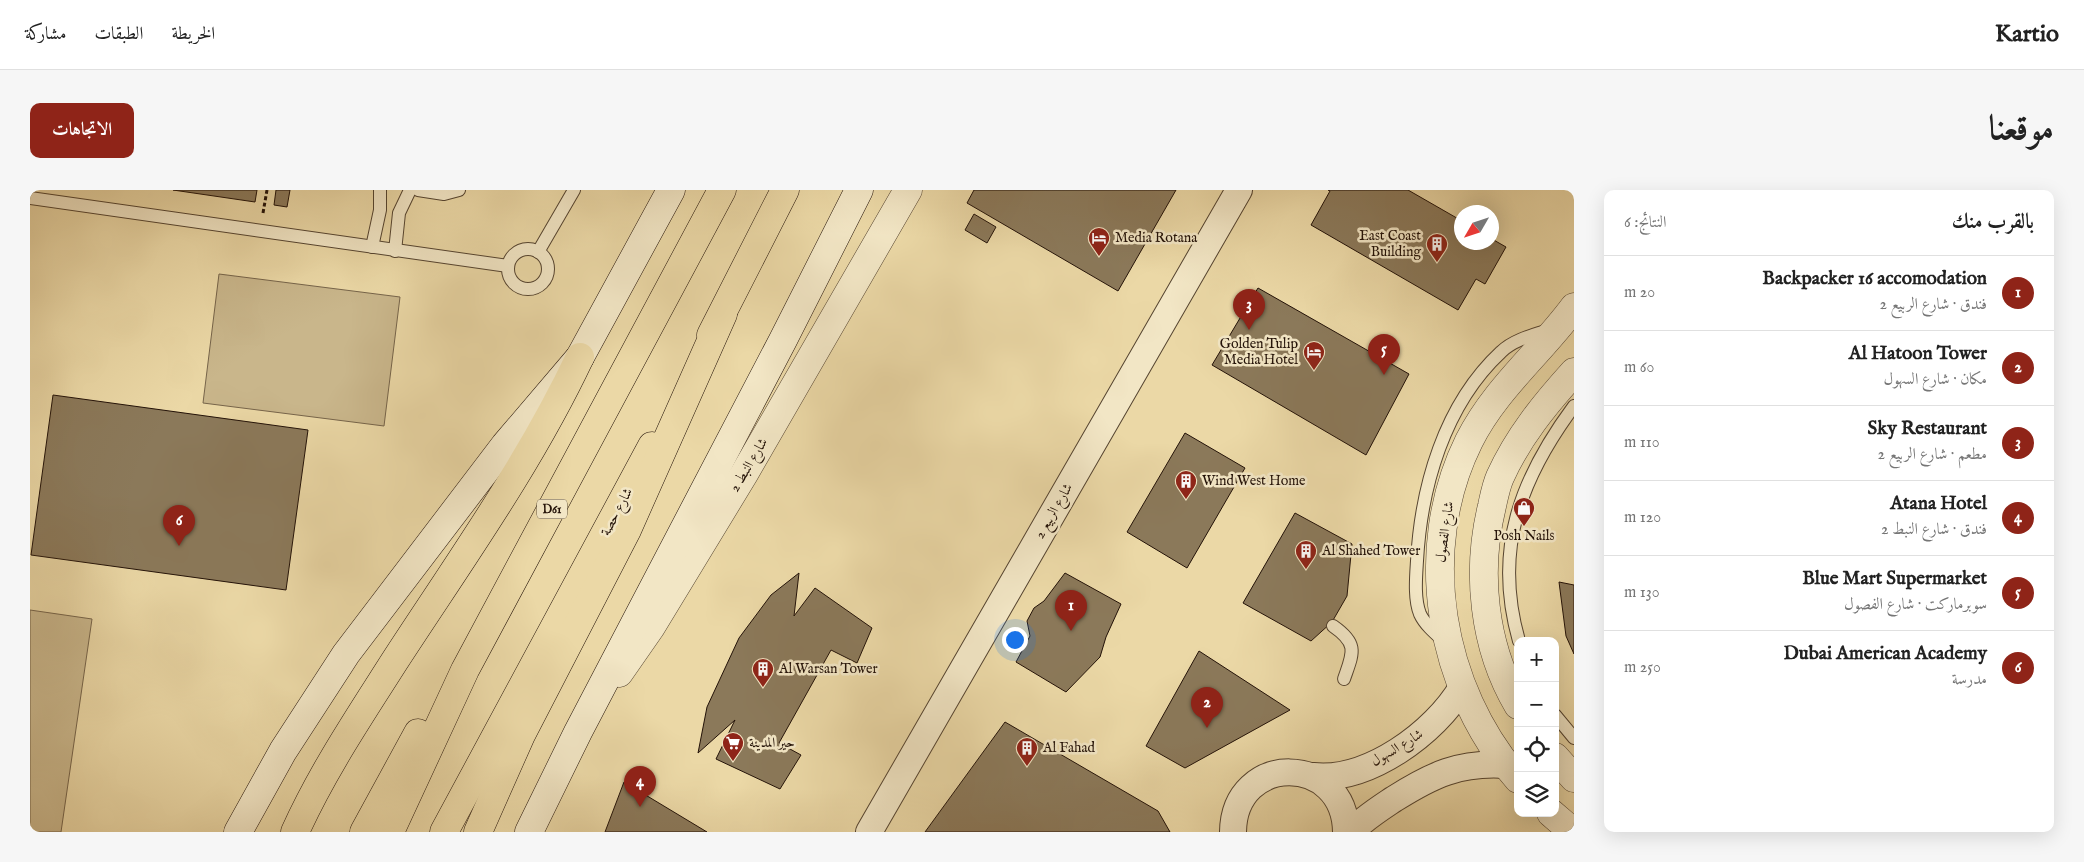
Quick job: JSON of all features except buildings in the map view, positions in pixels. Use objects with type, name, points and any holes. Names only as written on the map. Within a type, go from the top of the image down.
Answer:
[{"type":"main road","name":"D61","points":[[390,832],[465,670],[722,190]]},
{"type":"main road","name":"شارع حصة","points":[[444,832],[723,314],[784,190]]},
{"type":"main road","points":[[478,832],[521,736],[627,530],[723,314]]},
{"type":"main road","points":[[295,832],[330,764],[359,716],[525,461],[554,410],[580,357]]},
{"type":"main road","points":[[364,832],[422,726],[442,697],[465,670]]},
{"type":"street","points":[[238,832],[283,751],[346,654],[505,445],[580,357],[670,190]]},
{"type":"street","points":[[529,832],[578,732],[859,190]]},
{"type":"street","name":"شارع النبط 2","points":[[578,732],[651,627],[744,474],[908,190]]},
{"type":"street","name":"شارع الربيع 2","points":[[869,832],[1239,190]]},
{"type":"street","name":"شارع الفصول","points":[[1512,772],[1482,727],[1462,687],[1449,646],[1442,604],[1440,562],[1444,521],[1454,480],[1469,441],[1488,410],[1523,364],[1567,316]]},
{"type":"street","points":[[1514,698],[1509,690],[1491,638],[1483,585],[1486,531],[1499,479],[1522,435],[1574,372]]},
{"type":"street","name":"شارع السهول","points":[[1233,832],[1234,816],[1239,802],[1247,790],[1258,781],[1270,775],[1284,772],[1313,776],[1337,777],[1348,775],[1411,742],[1440,718],[1462,687]]},
{"type":"street","points":[[1559,761],[1574,778]]},
{"type":"street","points":[[1350,832],[1377,810],[1431,777],[1468,765],[1512,772]]},
{"type":"street","points":[[1313,776],[1325,784],[1343,807],[1346,832]]},
{"type":"street","points":[[1556,817],[1573,832]]},
{"type":"lane","points":[[372,247],[380,210],[380,190]]},
{"type":"lane","points":[[395,252],[399,213],[410,190]]},
{"type":"lane","points":[[418,190],[444,194],[459,190]]},
{"type":"lane","points":[[538,252],[574,190]]},
{"type":"lane","points":[[30,198],[372,247],[395,252],[508,266]]},
{"type":"lane","points":[[522,250],[538,252],[543,256],[548,267],[545,278],[537,287],[525,288],[519,286],[510,278],[508,266],[513,256],[522,250]]},
{"type":"lane","points":[[1518,637],[1509,584],[1511,545],[1519,505],[1533,467],[1554,433],[1574,406]]},
{"type":"lane","points":[[1333,626],[1346,635],[1351,642],[1352,650],[1344,679]]},
{"type":"lane","points":[[1559,720],[1574,738]]},
{"type":"path","points":[[261,231],[266,190]]},
{"type":"shaded area","points":[[219,274],[400,297],[384,426],[203,403]]},
{"type":"shaded area","points":[[30,610],[92,619],[61,832],[30,832]]},
{"type":"place","name":"Media Rotana","points":[[1099,257]]},
{"type":"place","name":"East Coast Building","points":[[1437,263]]},
{"type":"place","name":"Sky Restaurant","points":[[1249,330]]},
{"type":"place","name":"Golden Tulip Media Hotel","points":[[1314,371]]},
{"type":"place","name":"Blue Mart Supermarket","points":[[1384,375]]},
{"type":"place","name":"Wind West Home","points":[[1186,500]]},
{"type":"place","name":"Posh Nails","points":[[1524,527]]},
{"type":"place","name":"Dubai American Academy","points":[[179,546]]},
{"type":"place","name":"Al Shahed Tower","points":[[1306,570]]},
{"type":"place","name":"Backpacker 16 accomodation","points":[[1071,631]]},
{"type":"place","name":"Al Warsan Tower","points":[[763,688]]},
{"type":"place","name":"Al Hatoon Tower","points":[[1207,728]]},
{"type":"place","name":"حير المدينة","points":[[733,762]]},
{"type":"place","name":"Al Fahad","points":[[1027,767]]},
{"type":"place","name":"Atana Hotel","points":[[640,807]]}]
